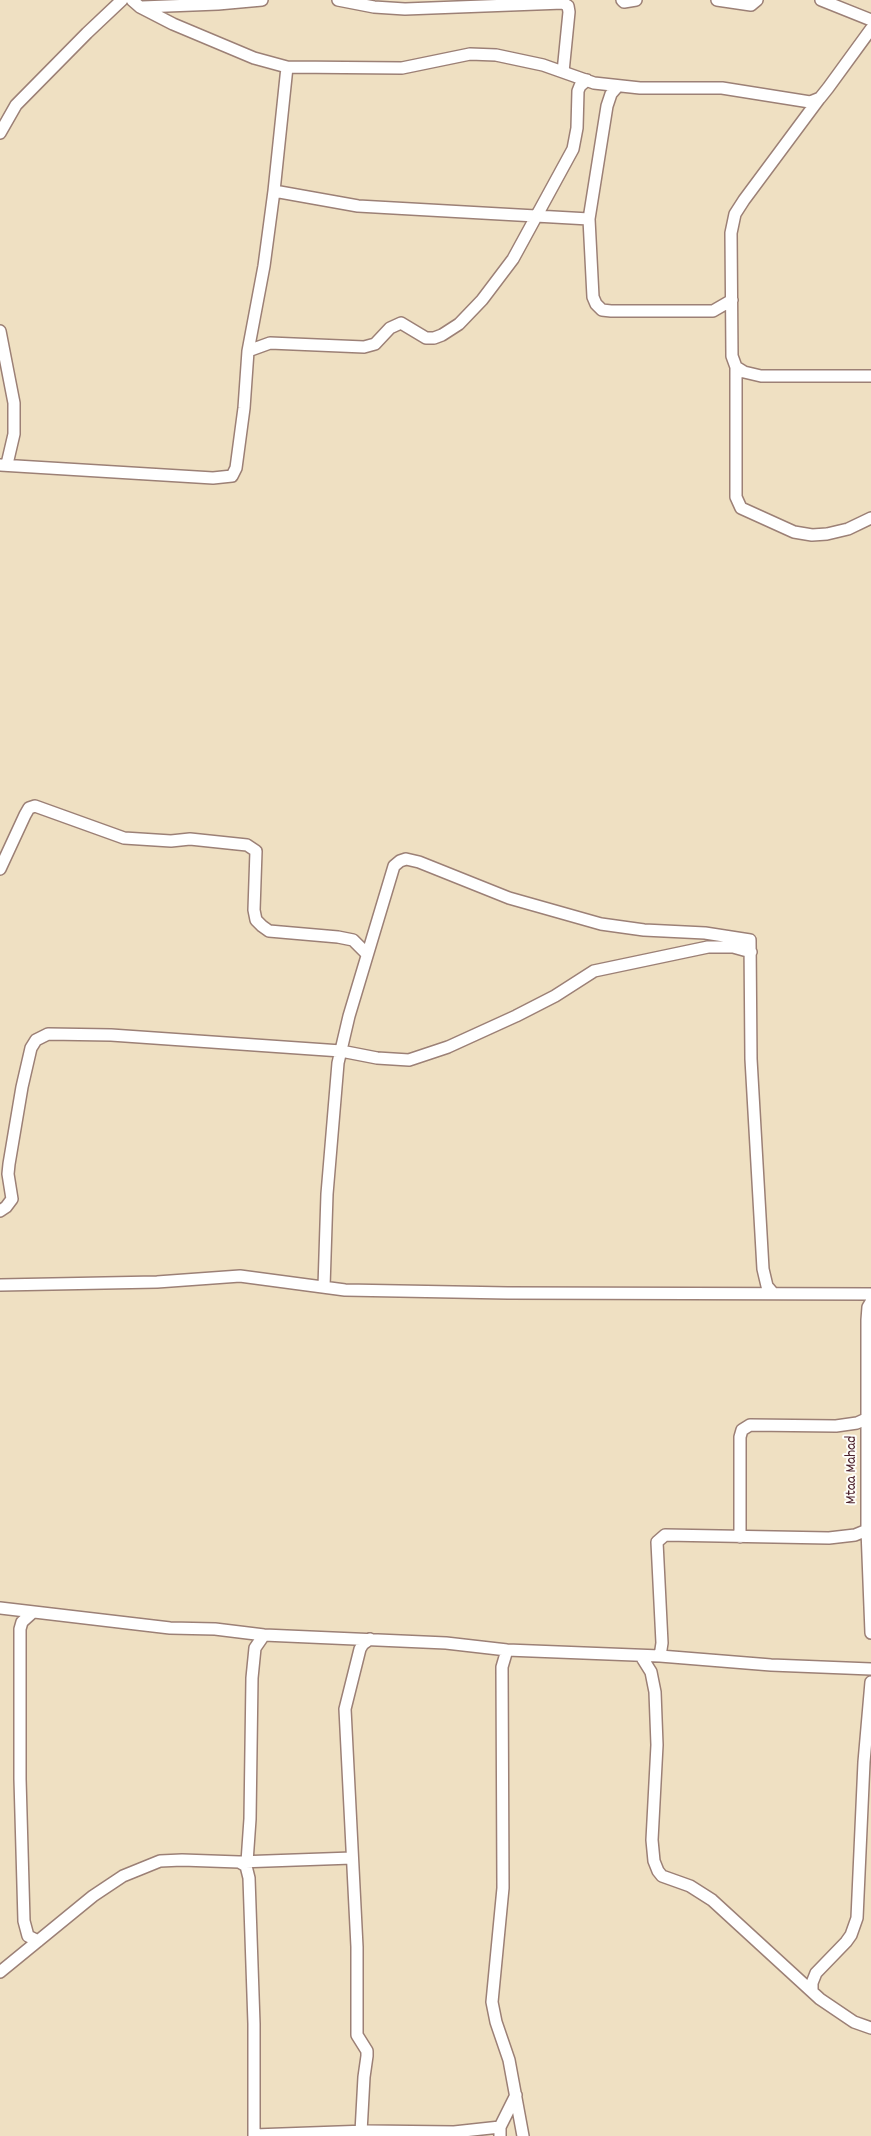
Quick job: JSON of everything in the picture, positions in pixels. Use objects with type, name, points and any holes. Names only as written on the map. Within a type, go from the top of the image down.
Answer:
[{"type":"street","points":[[0,133],[16,105],[87,32],[122,0]]},
{"type":"street","points":[[136,4],[218,4],[262,0]]},
{"type":"street","points":[[338,0],[374,7],[405,9],[565,2],[569,12],[563,72]]},
{"type":"street","points":[[622,0],[624,2],[636,0]]},
{"type":"street","points":[[717,0],[751,5],[757,0]]},
{"type":"street","points":[[821,0],[871,20]]},
{"type":"street","points":[[136,4],[173,24],[254,58],[287,67],[402,68],[470,54],[496,54],[590,81],[618,86],[722,88],[810,102],[820,98]]},
{"type":"street","points":[[871,29],[744,200],[735,214],[731,233],[732,356],[736,367],[736,497],[742,508],[794,532],[828,534],[848,529],[871,518]]},
{"type":"street","points":[[0,331],[14,403],[14,434],[4,464],[213,478],[232,476],[236,468],[244,408],[248,351],[264,266],[287,67]]},
{"type":"street","points":[[590,81],[607,106]]},
{"type":"street","points":[[248,351],[270,343],[364,347],[375,344],[390,328],[401,323],[426,338],[442,335],[459,324],[498,280],[513,259],[537,216],[573,149],[577,128],[578,91],[580,86],[590,81]]},
{"type":"street","points":[[618,86],[611,94],[607,106],[589,219],[593,297],[598,308],[611,311],[713,311],[732,300]]},
{"type":"street","points":[[274,191],[358,206],[589,219]]},
{"type":"street","points":[[736,367],[744,372],[761,376],[871,376]]},
{"type":"street","points":[[0,868],[25,815],[30,808],[35,806],[124,838],[171,841],[190,839],[242,843],[256,851],[254,910],[256,920],[268,931],[354,940],[373,934]]},
{"type":"street","points":[[324,1287],[327,1184],[335,1080],[343,1038],[394,866],[406,859],[419,862],[509,898],[601,924],[705,933],[750,940],[751,1059],[762,1261],[764,1277],[772,1293]]},
{"type":"street","points":[[354,940],[367,954]]},
{"type":"street","points":[[0,1211],[12,1199],[8,1174],[22,1087],[31,1048],[42,1036],[59,1033],[111,1035],[341,1051],[377,1058],[409,1060],[516,1016],[555,996],[594,971],[708,947],[733,947],[751,952]]},
{"type":"street","points":[[343,1038],[353,1054]]},
{"type":"street","points":[[0,1285],[157,1282],[240,1276],[346,1290],[508,1293],[871,1294]]},
{"type":"street","name":"Mtaa Mahad","points":[[855,1294],[869,1304],[867,1530],[871,1633]]},
{"type":"street","points":[[740,1537],[740,1437],[742,1430],[750,1424],[836,1426],[856,1424],[868,1418]]},
{"type":"street","points":[[651,1672],[661,1656],[657,1542],[664,1535],[829,1538],[855,1535],[867,1530]]},
{"type":"street","points":[[4,1609],[170,1628],[215,1629],[357,1644],[370,1639],[446,1643],[508,1650],[661,1656],[771,1665],[871,1669]]},
{"type":"street","points":[[4,1609],[20,1629]]},
{"type":"street","points":[[32,1613],[22,1622],[20,1629],[20,1779],[24,1921],[28,1936],[38,1940]]},
{"type":"street","points":[[264,1635],[255,1648],[252,1678],[250,1819],[243,1862],[249,1878],[254,2024],[254,2136],[361,2132],[454,2134],[500,2131],[516,2095]]},
{"type":"street","points":[[357,1644],[345,1709],[357,1947],[357,2035],[367,2051],[361,2132]]},
{"type":"street","points":[[493,1648],[503,1662]]},
{"type":"street","points":[[508,1650],[503,1662],[503,1888],[492,2002],[496,2022],[509,2060],[523,2136]]},
{"type":"street","points":[[641,1656],[651,1672],[655,1692],[657,1745],[652,1840],[654,1861],[658,1871],[662,1876],[690,1886],[712,1900],[820,1999],[854,2022],[871,2028]]},
{"type":"street","points":[[812,1990],[812,1983],[816,1973],[851,1935],[857,1918],[864,1762],[871,1682]]},
{"type":"street","points":[[0,1972],[94,1896],[123,1876],[160,1861],[243,1862],[352,1858]]}]
